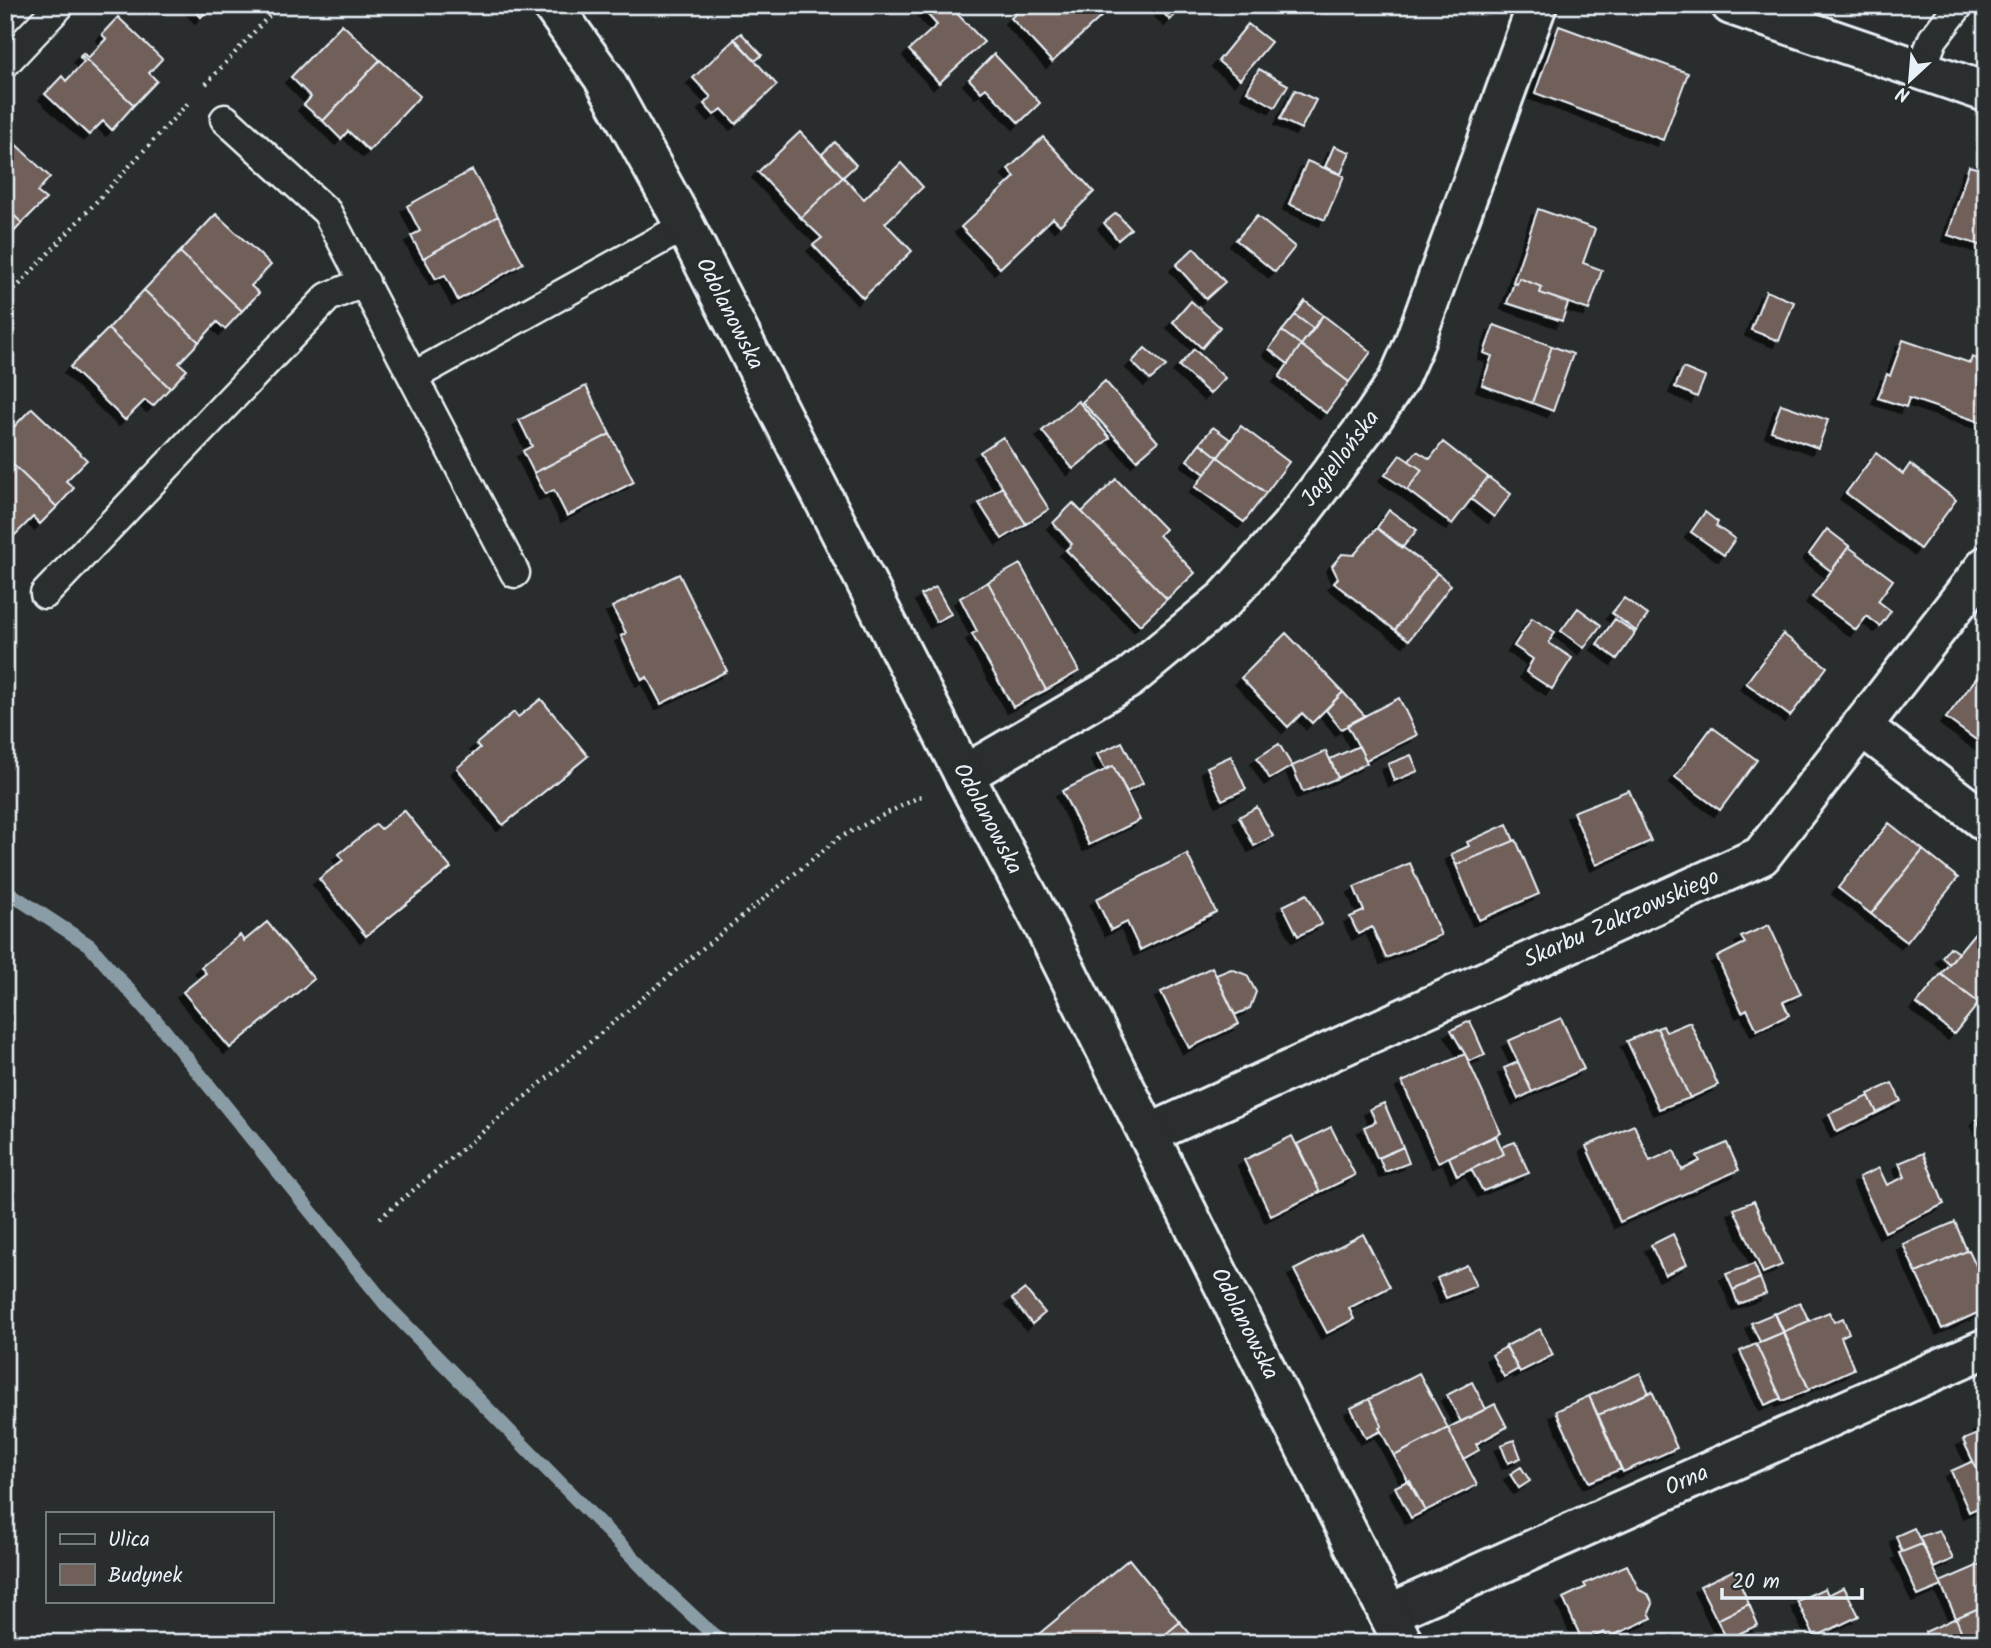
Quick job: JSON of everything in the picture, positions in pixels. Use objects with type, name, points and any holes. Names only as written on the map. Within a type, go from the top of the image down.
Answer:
[{"type":"street","name":"Odolanowska","points":[[552,5],[603,77],[685,226],[1149,1134],[1396,1628]]},
{"type":"street","name":"Jagiellońska","points":[[964,775],[1128,679],[1225,599],[1290,527],[1374,416],[1398,380],[1413,346],[1537,5]]},
{"type":"street","points":[[1731,5],[1986,92]]},
{"type":"street","name":"Skarbu Zakrzowskiego","points":[[1149,1134],[1760,856],[1986,566]]},
{"type":"street","points":[[1861,726],[1986,822]]},
{"type":"street","name":"Orna","points":[[1396,1628],[1986,1348]]},
{"type":"lane","points":[[5,62],[60,5]]},
{"type":"lane","points":[[1921,69],[1933,39],[1959,5]]},
{"type":"lane","points":[[225,119],[327,212],[515,573]]},
{"type":"lane","points":[[414,376],[685,226]]},
{"type":"lane","points":[[45,594],[328,297],[365,282]]},
{"type":"path","points":[[205,85],[279,5]]},
{"type":"path","points":[[5,300],[196,95]]},
{"type":"path","points":[[380,1218],[840,837],[964,775]]},
{"type":"building","points":[[189,5],[212,5],[201,17]]},
{"type":"building","points":[[919,5],[949,5],[984,42],[939,83],[909,50],[937,25]]},
{"type":"building","points":[[955,5],[969,5],[962,12]]},
{"type":"building","points":[[1025,5],[1093,5],[1103,15],[1052,62],[1011,18]]},
{"type":"building","points":[[1156,5],[1185,5],[1170,20]]},
{"type":"building","points":[[118,17],[162,59],[149,73],[157,81],[134,105],[81,55],[83,53],[88,58],[106,39],[102,34]]},
{"type":"building","points":[[342,24],[380,60],[323,121],[304,105],[311,97],[291,77]]},
{"type":"building","points":[[1248,24],[1271,42],[1240,79],[1218,61]]},
{"type":"building","points":[[1559,26],[1688,73],[1663,140],[1535,93]]},
{"type":"building","points":[[741,33],[762,55],[755,61],[734,39]]},
{"type":"building","points":[[735,39],[777,85],[736,124],[722,109],[714,115],[704,104],[711,97],[693,78]]},
{"type":"building","points":[[994,54],[1040,103],[1019,123],[986,88],[981,92],[969,79]]},
{"type":"building","points":[[81,55],[134,105],[112,130],[103,121],[89,135],[45,94],[62,76],[66,81],[84,62]]},
{"type":"building","points":[[380,60],[420,96],[369,151],[348,131],[341,139],[323,121]]},
{"type":"building","points":[[1259,69],[1288,85],[1275,107],[1247,91]]},
{"type":"building","points":[[1295,90],[1316,100],[1301,129],[1280,119]]},
{"type":"building","points":[[800,132],[843,177],[801,218],[758,172]]},
{"type":"building","points":[[6,135],[50,177],[37,192],[46,199],[22,223],[5,207]]},
{"type":"building","points":[[1043,137],[1094,192],[1060,225],[1053,218],[1000,268],[961,227],[1015,177],[1008,169]]},
{"type":"building","points":[[835,142],[856,165],[843,177],[822,154]]},
{"type":"building","points":[[1334,146],[1350,152],[1341,174],[1325,167]]},
{"type":"building","points":[[1307,161],[1344,176],[1325,220],[1289,204]]},
{"type":"building","points":[[901,163],[923,187],[885,223],[912,251],[863,298],[813,245],[822,238],[801,218],[843,177],[864,199]]},
{"type":"building","points":[[1969,166],[1986,171],[1986,247],[1948,235]]},
{"type":"building","points":[[472,170],[498,216],[423,258],[411,236],[420,231],[407,206]]},
{"type":"building","points":[[5,207],[22,223],[5,242]]},
{"type":"building","points":[[1538,209],[1595,229],[1583,263],[1602,270],[1589,310],[1540,293],[1542,287],[1519,278],[1517,284],[1513,282]]},
{"type":"building","points":[[1116,213],[1131,229],[1118,240],[1104,223]]},
{"type":"building","points":[[216,214],[271,265],[251,286],[259,293],[242,311],[180,252]]},
{"type":"building","points":[[498,216],[523,263],[458,300],[445,275],[436,279],[424,258]]},
{"type":"building","points":[[1257,216],[1295,247],[1275,272],[1236,240]]},
{"type":"building","points":[[1194,248],[1225,282],[1206,299],[1176,265]]},
{"type":"building","points":[[180,252],[242,311],[225,329],[217,322],[199,342],[144,290]]},
{"type":"building","points":[[1519,278],[1542,287],[1540,293],[1568,303],[1562,321],[1507,303],[1514,283],[1517,284]]},
{"type":"building","points":[[144,290],[199,342],[179,363],[187,370],[170,388],[108,329]]},
{"type":"building","points":[[1766,291],[1794,302],[1779,341],[1751,330]]},
{"type":"building","points":[[1191,301],[1220,327],[1202,348],[1173,322]]},
{"type":"building","points":[[1305,301],[1323,315],[1314,329],[1295,315]]},
{"type":"building","points":[[1295,315],[1314,329],[1301,345],[1282,331]]},
{"type":"building","points":[[1323,315],[1371,352],[1349,382],[1301,345]]},
{"type":"building","points":[[1494,325],[1552,346],[1532,403],[1482,385],[1492,356],[1484,353]]},
{"type":"building","points":[[108,329],[170,388],[153,406],[145,400],[125,420],[70,367]]},
{"type":"building","points":[[1282,331],[1301,345],[1288,364],[1269,349]]},
{"type":"building","points":[[1903,340],[1970,363],[1972,357],[1986,362],[1986,424],[1909,398],[1906,407],[1878,398],[1887,374],[1890,376]]},
{"type":"building","points":[[1301,345],[1349,382],[1326,413],[1279,377]]},
{"type":"building","points":[[1552,346],[1573,354],[1553,411],[1532,403]]},
{"type":"building","points":[[1145,348],[1166,366],[1150,380],[1132,362]]},
{"type":"building","points":[[1194,349],[1225,378],[1210,394],[1179,366]]},
{"type":"building","points":[[1683,368],[1705,377],[1697,397],[1675,387]]},
{"type":"building","points":[[1105,381],[1158,442],[1137,460],[1082,402]]},
{"type":"building","points":[[586,386],[610,434],[534,473],[523,451],[532,446],[519,420]]},
{"type":"building","points":[[1078,401],[1110,438],[1073,469],[1042,431]]},
{"type":"building","points":[[1781,404],[1828,420],[1818,448],[1771,431]]},
{"type":"building","points":[[32,408],[87,460],[66,481],[74,488],[57,507],[5,457],[5,436]]},
{"type":"building","points":[[1241,426],[1289,462],[1266,493],[1218,457]]},
{"type":"building","points":[[1213,427],[1231,440],[1218,457],[1200,443]]},
{"type":"building","points":[[610,434],[634,482],[567,516],[554,490],[545,494],[534,473]]},
{"type":"building","points":[[1003,437],[1049,509],[1026,524],[980,452]]},
{"type":"building","points":[[1443,442],[1488,477],[1452,524],[1407,490],[1422,470],[1409,461],[1417,451],[1430,459]]},
{"type":"building","points":[[1200,443],[1218,457],[1205,474],[1187,460]]},
{"type":"building","points":[[1876,453],[1903,474],[1910,464],[1956,500],[1920,549],[1846,493]]},
{"type":"building","points":[[1400,455],[1422,470],[1407,490],[1385,475]]},
{"type":"building","points":[[5,457],[57,507],[40,524],[33,517],[12,538],[5,532]]},
{"type":"building","points":[[1218,457],[1266,493],[1244,522],[1195,487]]},
{"type":"building","points":[[1488,477],[1511,494],[1494,517],[1471,499]]},
{"type":"building","points":[[1116,479],[1165,529],[1159,535],[1195,573],[1167,599],[1082,512]]},
{"type":"building","points":[[1002,487],[1026,524],[1002,539],[979,503]]},
{"type":"building","points":[[1073,503],[1167,599],[1140,625],[1066,550],[1072,544],[1053,523]]},
{"type":"building","points":[[1389,510],[1417,530],[1402,548],[1377,528]]},
{"type":"building","points":[[1705,512],[1718,522],[1716,526],[1735,539],[1724,555],[1691,532]]},
{"type":"building","points":[[1377,528],[1437,573],[1395,630],[1334,583],[1338,578],[1332,566],[1342,554],[1354,555]]},
{"type":"building","points":[[1827,529],[1849,546],[1831,571],[1809,554]]},
{"type":"building","points":[[1849,547],[1893,580],[1878,601],[1891,611],[1880,626],[1867,616],[1856,630],[1812,597]]},
{"type":"building","points":[[1020,564],[1079,671],[1046,690],[988,582]]},
{"type":"building","points":[[1437,573],[1451,585],[1409,640],[1395,630]]},
{"type":"building","points":[[679,574],[727,671],[661,704],[647,677],[642,680],[621,636],[626,633],[612,607]]},
{"type":"building","points":[[988,582],[1046,690],[1013,707],[972,634],[977,631],[960,598]]},
{"type":"building","points":[[936,587],[951,614],[936,622],[921,595]]},
{"type":"building","points":[[1624,598],[1648,615],[1636,631],[1612,613]]},
{"type":"building","points":[[1578,608],[1601,625],[1584,648],[1561,631]]},
{"type":"building","points":[[1532,618],[1555,632],[1549,643],[1572,658],[1552,689],[1526,672],[1533,659],[1514,646]]},
{"type":"building","points":[[1615,619],[1635,633],[1617,659],[1597,644]]},
{"type":"building","points":[[1286,633],[1343,692],[1312,723],[1302,713],[1288,727],[1241,678]]},
{"type":"building","points":[[1783,634],[1827,667],[1790,716],[1746,683]]},
{"type":"building","points":[[1981,672],[1986,675],[1986,747],[1946,718]]},
{"type":"building","points":[[1343,692],[1365,716],[1341,729],[1326,710]]},
{"type":"building","points":[[1399,698],[1417,735],[1366,760],[1347,725]]},
{"type":"building","points":[[541,699],[588,756],[503,825],[457,768],[480,748],[476,744],[514,712],[518,717]]},
{"type":"building","points":[[1712,727],[1757,760],[1720,810],[1675,777]]},
{"type":"building","points":[[1122,742],[1143,783],[1127,792],[1113,766],[1105,769],[1097,754]]},
{"type":"building","points":[[1279,744],[1292,766],[1270,779],[1257,758]]},
{"type":"building","points":[[1359,746],[1367,763],[1338,778],[1330,759]]},
{"type":"building","points":[[1326,751],[1338,778],[1303,792],[1292,766]]},
{"type":"building","points":[[1411,755],[1418,771],[1394,781],[1388,764]]},
{"type":"building","points":[[1231,756],[1246,789],[1222,800],[1207,767]]},
{"type":"building","points":[[1113,766],[1140,820],[1089,845],[1062,791]]},
{"type":"building","points":[[1629,790],[1651,841],[1596,865],[1573,812]]},
{"type":"building","points":[[1257,807],[1273,836],[1254,846],[1239,817]]},
{"type":"building","points":[[404,810],[451,868],[366,936],[319,879],[343,860],[339,854],[376,824],[381,829]]},
{"type":"building","points":[[1889,823],[1923,850],[1871,914],[1838,888]]},
{"type":"building","points":[[1507,824],[1514,841],[1456,865],[1451,854],[1469,846],[1467,842]]},
{"type":"building","points":[[1516,840],[1539,894],[1479,920],[1456,865]]},
{"type":"building","points":[[1923,850],[1958,878],[1907,942],[1871,914]]},
{"type":"building","points":[[1187,854],[1216,912],[1140,950],[1127,922],[1111,930],[1096,899]]},
{"type":"building","points":[[1410,863],[1441,935],[1386,958],[1372,927],[1358,934],[1350,917],[1364,911],[1354,887]]},
{"type":"building","points":[[1307,894],[1322,924],[1298,936],[1283,906]]},
{"type":"building","points":[[1986,919],[1986,995],[1979,1003],[1941,974]]},
{"type":"building","points":[[267,922],[314,979],[230,1048],[183,992],[206,973],[201,967],[240,935],[244,941]]},
{"type":"building","points":[[1769,925],[1801,994],[1783,1002],[1789,1015],[1757,1030],[1747,1009],[1742,1012],[1717,957],[1745,943],[1741,937]]},
{"type":"building","points":[[1950,947],[1958,953],[1949,964],[1942,957]]},
{"type":"building","points":[[1212,967],[1239,1024],[1189,1048],[1161,992]]},
{"type":"building","points":[[1231,969],[1247,975],[1256,992],[1250,1008],[1235,1015],[1216,975]]},
{"type":"building","points":[[1941,974],[1979,1003],[1954,1034],[1917,1004]]},
{"type":"building","points":[[1561,1018],[1584,1069],[1532,1092],[1508,1041]]},
{"type":"building","points":[[1470,1021],[1485,1055],[1469,1061],[1451,1030]]},
{"type":"building","points":[[1690,1022],[1718,1085],[1690,1098],[1657,1028],[1663,1026],[1666,1032]]},
{"type":"building","points":[[1657,1028],[1690,1098],[1659,1109],[1627,1041]]},
{"type":"building","points":[[1465,1054],[1501,1133],[1438,1162],[1402,1082]]},
{"type":"building","points":[[1518,1062],[1532,1092],[1518,1099],[1504,1068]]},
{"type":"building","points":[[1892,1083],[1901,1101],[1877,1113],[1868,1094]]},
{"type":"building","points":[[1869,1096],[1877,1113],[1837,1132],[1829,1114]]},
{"type":"building","points":[[1384,1103],[1403,1147],[1377,1158],[1364,1127],[1376,1122],[1370,1109]]},
{"type":"building","points":[[1986,1107],[1986,1135],[1984,1136],[1977,1119]]},
{"type":"building","points":[[1634,1125],[1650,1161],[1674,1150],[1682,1170],[1700,1161],[1697,1156],[1727,1143],[1739,1170],[1620,1222],[1586,1146]]},
{"type":"building","points":[[1331,1127],[1355,1175],[1320,1192],[1297,1144]]},
{"type":"building","points":[[1292,1136],[1320,1192],[1271,1216],[1244,1160]]},
{"type":"building","points":[[1496,1136],[1504,1154],[1457,1176],[1449,1157]]},
{"type":"building","points":[[1515,1142],[1529,1173],[1483,1191],[1471,1169],[1504,1154],[1501,1147]]},
{"type":"building","points":[[1403,1147],[1409,1163],[1385,1172],[1379,1158]]},
{"type":"building","points":[[1923,1153],[1944,1204],[1885,1232],[1859,1177],[1879,1168],[1887,1185],[1905,1177],[1899,1163]]},
{"type":"building","points":[[1754,1201],[1782,1265],[1763,1273],[1734,1209]]},
{"type":"building","points":[[1955,1222],[1967,1251],[1916,1273],[1903,1244]]},
{"type":"building","points":[[1363,1234],[1390,1287],[1349,1308],[1354,1319],[1327,1333],[1294,1270]]},
{"type":"building","points":[[1673,1234],[1687,1264],[1665,1275],[1651,1245]]},
{"type":"building","points":[[1969,1250],[1986,1287],[1986,1309],[1942,1329],[1916,1273]]},
{"type":"building","points":[[1754,1264],[1760,1278],[1733,1290],[1726,1274]]},
{"type":"building","points":[[1467,1265],[1476,1286],[1446,1298],[1437,1278]]},
{"type":"building","points":[[1760,1278],[1766,1294],[1738,1304],[1733,1290]]},
{"type":"building","points":[[1025,1289],[1045,1313],[1032,1324],[1012,1299]]},
{"type":"building","points":[[1800,1302],[1809,1321],[1783,1332],[1775,1314]]},
{"type":"building","points":[[1829,1312],[1834,1322],[1843,1318],[1849,1333],[1841,1337],[1854,1369],[1809,1389],[1783,1332]]},
{"type":"building","points":[[1775,1313],[1784,1332],[1760,1342],[1751,1323]]},
{"type":"building","points":[[1540,1329],[1553,1355],[1520,1372],[1506,1346]]},
{"type":"building","points":[[1784,1332],[1809,1390],[1782,1401],[1756,1344]]},
{"type":"building","points":[[1756,1344],[1781,1398],[1765,1405],[1740,1351]]},
{"type":"building","points":[[1506,1347],[1518,1369],[1504,1377],[1492,1355]]},
{"type":"building","points":[[1419,1373],[1448,1428],[1394,1456],[1379,1428],[1382,1426],[1369,1399]]},
{"type":"building","points":[[1640,1373],[1649,1393],[1598,1415],[1589,1396]]},
{"type":"building","points":[[1472,1382],[1486,1409],[1461,1422],[1447,1395]]},
{"type":"building","points":[[1652,1391],[1677,1448],[1623,1472],[1598,1415]]},
{"type":"building","points":[[1589,1396],[1621,1469],[1589,1482],[1556,1411]]},
{"type":"building","points":[[1369,1399],[1382,1426],[1379,1428],[1381,1431],[1366,1438],[1351,1408]]},
{"type":"building","points":[[1495,1404],[1507,1427],[1476,1444],[1479,1450],[1463,1459],[1448,1428]]},
{"type":"building","points":[[1986,1423],[1986,1440],[1979,1426]]},
{"type":"building","points":[[1448,1428],[1477,1485],[1425,1511],[1394,1456]]},
{"type":"building","points":[[1982,1432],[1986,1440],[1986,1489],[1963,1440]]},
{"type":"building","points":[[1514,1440],[1521,1458],[1508,1463],[1501,1445]]},
{"type":"building","points":[[1973,1461],[1986,1489],[1986,1504],[1969,1512],[1951,1471]]},
{"type":"building","points":[[1521,1467],[1530,1481],[1519,1488],[1510,1474]]},
{"type":"building","points":[[1410,1481],[1425,1511],[1411,1518],[1395,1487]]},
{"type":"building","points":[[1914,1528],[1922,1544],[1902,1552],[1896,1536]]},
{"type":"building","points":[[1939,1530],[1953,1559],[1934,1568],[1919,1537]]},
{"type":"building","points":[[1922,1544],[1942,1586],[1918,1596],[1899,1553]]},
{"type":"building","points":[[1129,1559],[1180,1622],[1155,1643],[1028,1643]]},
{"type":"building","points":[[1986,1562],[1986,1605],[1956,1618],[1940,1582]]},
{"type":"building","points":[[1627,1565],[1639,1590],[1648,1594],[1653,1604],[1649,1613],[1652,1618],[1607,1638],[1604,1632],[1583,1642],[1563,1598],[1586,1587],[1584,1584]]},
{"type":"building","points":[[1734,1570],[1749,1604],[1717,1620],[1700,1586]]},
{"type":"building","points":[[1844,1587],[1859,1616],[1815,1637],[1797,1601],[1825,1588],[1828,1595]]},
{"type":"building","points":[[1749,1604],[1758,1625],[1727,1639],[1717,1620]]},
{"type":"building","points":[[1986,1605],[1986,1643],[1966,1643],[1956,1618]]},
{"type":"building","points":[[1956,1618],[1966,1643],[1930,1643],[1925,1632]]},
{"type":"building","points":[[1180,1622],[1198,1643],[1155,1643],[1174,1627]]},
{"type":"waterway","points":[[5,890],[89,945],[164,1030],[387,1306],[661,1586],[722,1643]]}]
